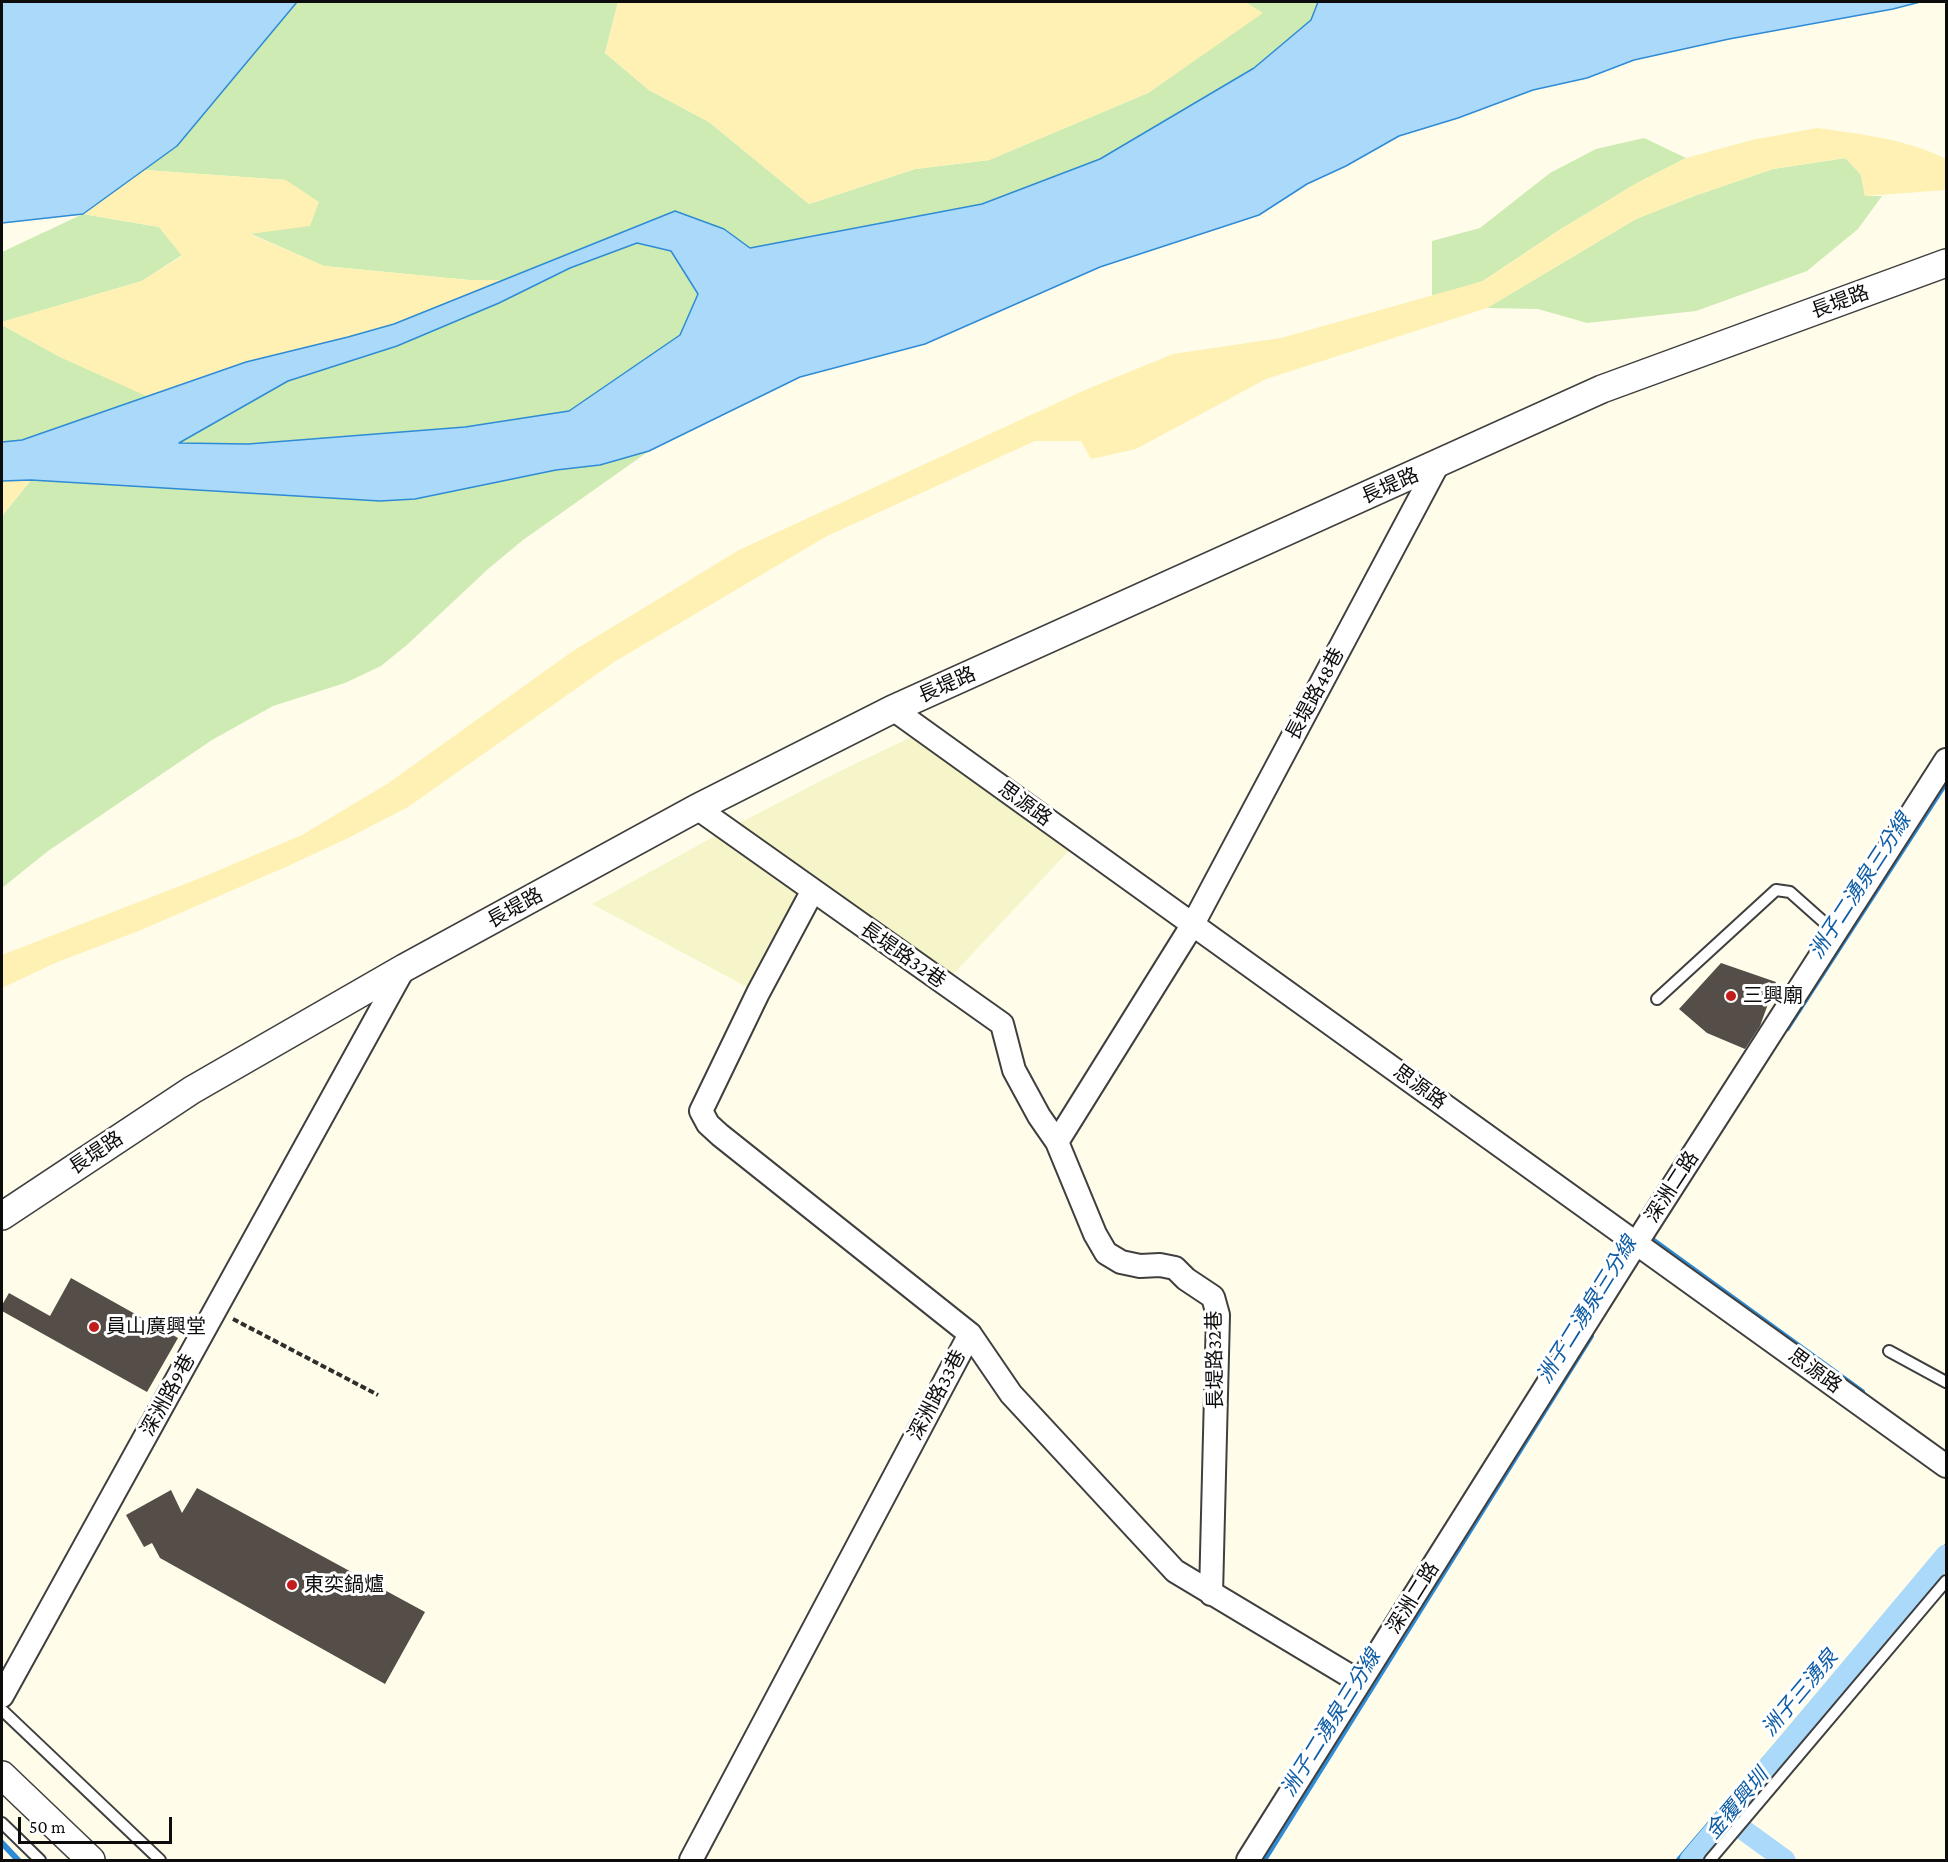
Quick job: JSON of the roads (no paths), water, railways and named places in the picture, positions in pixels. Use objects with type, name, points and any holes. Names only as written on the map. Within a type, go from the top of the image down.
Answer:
[{"type":"street","name":"長堤路","points":[[2,1216],[192,1090],[404,968],[697,808],[893,709],[1602,389],[1947,263]]},
{"type":"street","name":"長堤路48巷","points":[[1192,924],[1438,464]]},
{"type":"street","name":"思源路","points":[[893,709],[1947,1466]]},
{"type":"street","name":"深洲二路","points":[[1248,1860],[1637,1242],[1947,760]]},
{"type":"street","name":"長堤路32巷","points":[[697,808],[812,892],[1002,1024],[1014,1070],[1039,1116],[1057,1142],[1095,1234],[1106,1253],[1121,1262],[1130,1264],[1175,1268],[1186,1280],[1213,1297],[1218,1315],[1211,1594]]},
{"type":"street","points":[[812,892],[758,993],[701,1110],[714,1130],[970,1334]]},
{"type":"street","points":[[1057,1142],[1192,924]]},
{"type":"street","name":"深洲路9巷","points":[[2,1696],[404,968]]},
{"type":"street","name":"深洲路33巷","points":[[691,1860],[970,1334],[1011,1394],[1175,1571],[1360,1682]]},
{"type":"street","points":[[2,1775],[91,1860]]},
{"type":"lane","points":[[1657,999],[1776,890],[1790,892],[1835,932]]},
{"type":"lane","points":[[1889,1351],[1947,1382]]},
{"type":"lane","points":[[1710,1860],[1947,1581]]},
{"type":"lane","points":[[2,1710],[160,1860]]},
{"type":"lane","points":[[2,1823],[40,1860]]},
{"type":"water","points":[[2,2],[297,2],[177,146],[83,214],[2,223]]},
{"type":"water","points":[[1318,2],[1920,2],[1634,60],[1587,78],[1533,90],[1458,118],[1399,136],[1346,166],[1307,184],[1259,215],[1100,267],[925,344],[800,377],[649,451],[600,465],[556,470],[415,499],[380,501],[31,480],[2,481],[2,442],[22,440],[246,362],[394,324],[675,211],[724,229],[750,248],[982,204],[1100,159],[1254,68],[1311,20]],"holes":[[[637,243],[671,251],[698,294],[680,335],[569,411],[465,427],[248,444],[179,443],[288,381],[397,346],[499,303],[570,268]]]},
{"type":"waterway","name":"洲子二湧泉三分線","points":[[1787,1028],[1946,782]]},
{"type":"waterway","points":[[1651,1239],[1862,1392]]},
{"type":"waterway","name":"洲子二湧泉三分線","points":[[1264,1860],[1591,1336]]},
{"type":"waterway","name":"洲子三湧泉","points":[[1679,1860],[1946,1547]]},
{"type":"waterway","name":"金覆興圳","points":[[1690,1860],[1946,1555]]},
{"type":"waterway","points":[[1727,1818],[1785,1860]]},
{"type":"waterway","points":[[2,1843],[18,1860]]},
{"type":"place","name":"三興廟","points":[[1731,996]]},
{"type":"place","name":"員山廣興堂","points":[[94,1327]]},
{"type":"place","name":"東奕鍋爐","points":[[292,1585]]}]
